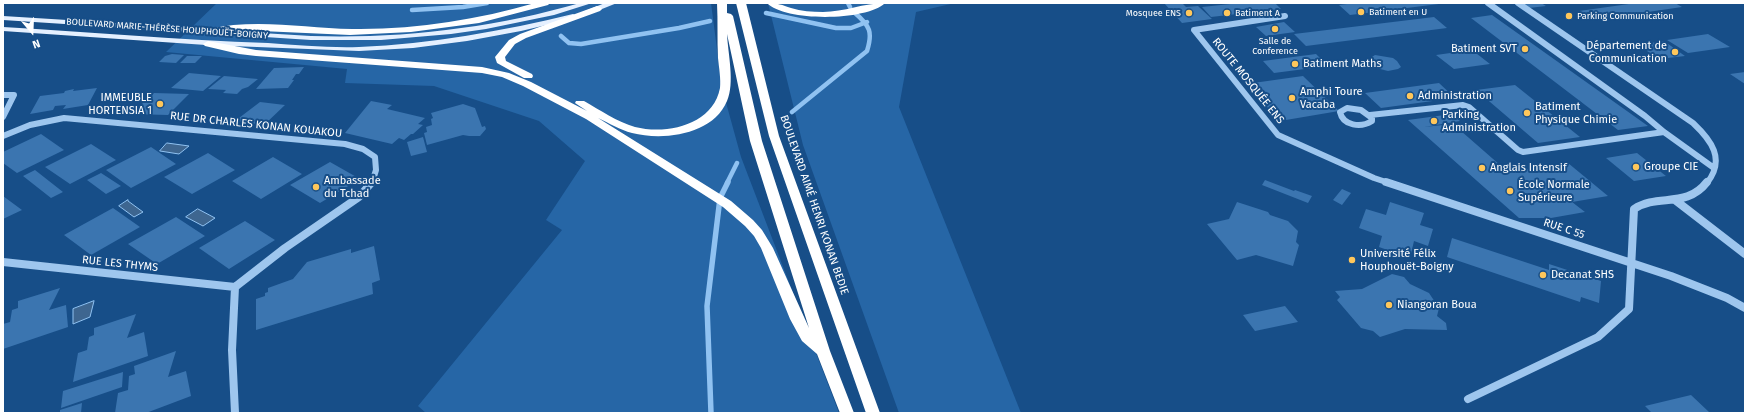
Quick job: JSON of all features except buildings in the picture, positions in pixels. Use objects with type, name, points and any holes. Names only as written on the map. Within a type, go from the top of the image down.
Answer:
[{"type":"highway","points":[[212,31],[237,27],[367,32],[433,27],[520,11],[545,3]]},
{"type":"highway","points":[[593,6],[512,42],[500,57],[502,63],[633,130],[651,134],[691,128],[702,122],[720,104],[725,89],[724,3]]},
{"type":"highway","points":[[724,3],[756,141],[823,351],[847,413]]},
{"type":"highway","name":"BOULEVARD AIMÉ HENRI KONAN BEDIE","points":[[741,3],[774,136],[873,413]]},
{"type":"highway","points":[[772,3],[789,11],[811,14],[848,12],[880,3]]},
{"type":"highway","points":[[208,44],[256,53],[482,70],[505,75],[527,84],[590,118],[727,204],[749,222],[767,248],[797,319],[807,336],[823,351]]},
{"type":"main road","name":"BOULEVARD MARIE-THÉRÈSE HOUPHOUËT-BOIGNY","points":[[3,18],[311,38],[360,39],[397,37],[479,28],[613,3]]},
{"type":"main road","name":"BOULEVARD MARIE-THÉRÈSE HOUPHOUËT-BOIGNY","points":[[3,29],[208,44],[357,49],[436,43],[513,30],[551,22],[593,6]]},
{"type":"street","points":[[1488,3],[1645,116],[1664,132],[1714,168]]},
{"type":"street","points":[[1468,399],[1598,337],[1629,309],[1634,210],[1643,203],[1675,200],[1697,192],[1710,180],[1714,168],[1716,150],[1710,139],[1693,123],[1518,3]]},
{"type":"street","name":"ROUTE MOSQUÉE ENS","points":[[1285,16],[1194,30],[1278,135],[1374,178]]},
{"type":"street","points":[[3,95],[14,95],[3,116]]},
{"type":"street","points":[[1370,115],[1372,121],[1369,124],[1359,125],[1347,122],[1340,115],[1343,109],[1353,108],[1365,111],[1370,115],[1463,104],[1469,107],[1518,150],[1523,152],[1664,132]]},
{"type":"street","name":"RUE DR CHARLES KONAN KOUAKOU","points":[[3,136],[30,125],[64,118],[344,144],[363,149],[375,157],[376,170],[372,183],[359,197],[285,248],[235,287]]},
{"type":"street","name":"RUE C 55","points":[[1374,178],[1442,199],[1671,276],[1727,298],[1745,308]]},
{"type":"street","points":[[1675,200],[1745,254]]},
{"type":"street","name":"RUE LES THYMS","points":[[3,262],[235,287]]},
{"type":"street","points":[[235,287],[231,356],[235,413]]},
{"type":"shaded area","points":[[217,3],[711,3],[722,88],[741,157],[839,413],[426,413],[418,406],[562,230],[546,220],[585,161],[539,121],[434,86],[345,83],[347,69],[166,52]]},
{"type":"shaded area","points":[[768,3],[955,3],[916,12],[899,107],[1021,413],[899,413],[803,145]]},
{"type":"shaded area","points":[[167,143],[189,146],[179,154],[160,151]]},
{"type":"shaded area","points":[[128,200],[143,212],[134,217],[119,206]]},
{"type":"shaded area","points":[[198,209],[215,218],[203,226],[186,217]]},
{"type":"shaded area","points":[[94,301],[90,317],[73,324],[73,309]]},
{"type":"waterway","points":[[412,10],[463,7],[487,3]]},
{"type":"waterway","points":[[848,3],[850,7]]},
{"type":"waterway","points":[[766,13],[836,28],[851,28],[865,23]]},
{"type":"waterway","points":[[855,13],[865,23]]},
{"type":"waterway","points":[[561,36],[569,43],[581,44],[679,28],[710,21]]},
{"type":"waterway","points":[[792,112],[867,51],[870,34],[865,23]]},
{"type":"waterway","points":[[727,183],[737,163]]},
{"type":"waterway","points":[[711,413],[707,306],[720,198],[728,182]]},
{"type":"place","name":"Batiment en U","points":[[1361,12]]},
{"type":"place","name":"Mosquee ENS","points":[[1189,13]]},
{"type":"place","name":"Batiment A","points":[[1227,13]]},
{"type":"place","name":"Parking Communication","points":[[1569,16]]},
{"type":"place","name":"Salle de Conference","points":[[1275,29]]},
{"type":"place","name":"Batiment SVT","points":[[1525,49]]},
{"type":"place","name":"Département de Communication","points":[[1675,52]]},
{"type":"place","name":"Batiment Maths","points":[[1295,64]]},
{"type":"place","name":"Administration","points":[[1410,96]]},
{"type":"place","name":"Amphi Toure Vacaba","points":[[1292,98]]},
{"type":"place","name":"IMMEUBLE HORTENSIA 1","points":[[160,104]]},
{"type":"place","name":"Batiment Physique Chimie","points":[[1527,113]]},
{"type":"place","name":"Parking Administration","points":[[1434,121]]},
{"type":"place","name":"Groupe CIE","points":[[1636,167]]},
{"type":"place","name":"Anglais Intensif","points":[[1482,168]]},
{"type":"place","name":"Ambassade du Tchad","points":[[316,187]]},
{"type":"place","name":"École Normale Supérieure","points":[[1510,191]]},
{"type":"place","name":"Université Félix Houphouët-Boigny","points":[[1352,260]]},
{"type":"place","name":"Decanat SHS","points":[[1543,275]]},
{"type":"place","name":"Niangoran Boua","points":[[1389,305]]}]
